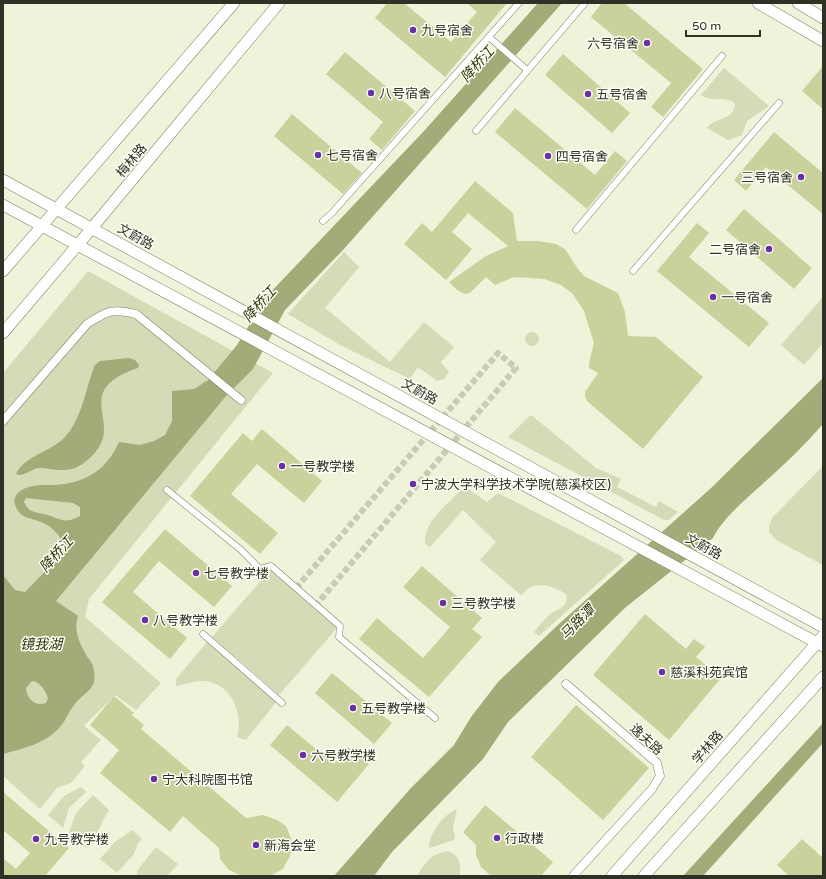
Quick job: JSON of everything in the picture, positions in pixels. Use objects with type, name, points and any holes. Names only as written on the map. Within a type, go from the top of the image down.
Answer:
[{"type":"main road","name":"梅林路","points":[[3,271],[234,3]]},
{"type":"main road","name":"梅林路","points":[[3,333],[279,3]]},
{"type":"main road","points":[[758,3],[823,41]]},
{"type":"main road","points":[[798,3],[823,18]]},
{"type":"main road","name":"文蔚路","points":[[3,180],[823,627]]},
{"type":"main road","points":[[3,205],[681,570],[821,641]]},
{"type":"main road","name":"学林路","points":[[612,876],[821,641]]},
{"type":"main road","points":[[644,876],[823,677]]},
{"type":"street","points":[[323,221],[332,213],[490,38],[519,3]]},
{"type":"street","points":[[476,132],[584,3]]},
{"type":"street","points":[[490,38],[527,70]]},
{"type":"street","points":[[576,230],[722,56]]},
{"type":"street","points":[[633,272],[779,103]]},
{"type":"street","points":[[3,421],[87,324],[103,314],[120,310],[136,314],[240,400]]},
{"type":"street","points":[[167,490],[240,549],[260,569],[271,566],[340,626],[339,637],[435,718]]},
{"type":"street","points":[[203,634],[282,703]]},
{"type":"street","name":"逸夫路","points":[[566,684],[657,763],[660,776],[652,789],[573,876]]},
{"type":"shaded area","points":[[724,68],[769,106],[747,121],[742,135],[728,140],[707,128],[714,122],[728,116],[734,109],[735,104],[732,101],[709,99],[701,95]]},
{"type":"shaded area","points":[[344,252],[359,267],[325,308],[390,362],[424,322],[454,347],[441,362],[449,372],[444,379],[437,381],[418,367],[410,379],[340,345],[288,314]]},
{"type":"shaded area","points":[[88,271],[273,373],[89,599],[85,617],[161,683],[136,710],[115,695],[84,726],[101,740],[81,762],[85,766],[71,783],[57,788],[40,809],[3,776],[3,373]]},
{"type":"shaded area","points":[[823,297],[823,343],[804,365],[781,345]]},
{"type":"shaded area","points":[[529,332],[535,332],[539,336],[539,342],[535,346],[529,346],[525,342],[525,336]]},
{"type":"shaded area","points":[[531,415],[596,468],[621,479],[617,487],[656,507],[659,501],[678,512],[669,520],[664,520],[508,437]]},
{"type":"shaded area","points":[[823,466],[823,565],[778,541],[769,532],[769,525],[772,518]]},
{"type":"shaded area","points":[[468,489],[487,502],[498,493],[621,556],[624,560],[539,636],[534,632],[549,615],[566,603],[567,595],[555,588],[540,585],[531,587],[521,595],[480,560],[496,542],[463,510],[430,547],[425,543],[428,528],[437,514],[461,490]]},
{"type":"shaded area","points":[[270,570],[337,628],[279,695],[212,637]]},
{"type":"shaded area","points":[[208,641],[277,701],[246,740],[237,737],[239,720],[235,704],[225,690],[218,685],[206,681],[198,681],[176,686],[176,679]]},
{"type":"shaded area","points":[[81,787],[86,792],[69,808],[63,828],[48,815],[64,796]]},
{"type":"shaded area","points":[[93,795],[109,810],[93,840],[86,848],[69,833],[76,813]]},
{"type":"shaded area","points":[[457,809],[453,828],[455,837],[454,840],[429,848],[431,836],[438,825],[442,820]]},
{"type":"shaded area","points":[[132,830],[142,839],[138,843],[134,854],[117,873],[100,859],[115,842]]},
{"type":"shaded area","points":[[156,847],[178,864],[167,876],[136,876],[139,868]]},
{"type":"shaded area","points":[[447,851],[455,855],[459,860],[460,876],[417,876],[429,860],[441,852]]},
{"type":"water","name":"镜我湖","points":[[538,3],[562,3],[343,250],[285,310],[253,369],[226,396],[56,601],[78,616],[76,627],[78,638],[93,666],[93,685],[75,704],[60,727],[48,738],[34,745],[3,754],[3,575],[15,590],[25,592],[66,550],[58,535],[51,527],[24,516],[19,512],[15,505],[17,494],[32,486],[69,483],[90,476],[106,462],[119,442],[140,445],[154,441],[165,435],[172,421],[172,391],[194,389],[208,380],[237,345],[267,296],[424,131]],"holes":[[[26,498],[73,503],[80,507],[80,516],[74,519],[62,520],[34,512],[30,510],[24,502]],[[34,681],[41,686],[46,693],[48,698],[46,703],[35,703],[28,696],[26,688],[31,682]]]},
{"type":"water","points":[[129,358],[135,360],[139,365],[138,368],[116,378],[109,383],[103,392],[101,403],[104,431],[99,448],[95,453],[75,468],[62,470],[38,468],[22,475],[16,474],[25,462],[59,442],[71,429],[80,412],[95,365],[100,361]]},
{"type":"water","name":"马路潭","points":[[823,378],[823,424],[792,457],[733,511],[713,538],[626,607],[508,722],[483,759],[392,852],[374,876],[334,876],[410,789],[454,745],[471,717],[498,682],[560,623],[710,489]]},
{"type":"water","points":[[823,723],[823,743],[703,876],[683,876]]},
{"type":"building","name":"九号宿舍","points":[[387,3],[404,3],[451,42],[477,12],[467,3],[507,3],[445,77],[375,18]]},
{"type":"building","name":"六号宿舍","points":[[602,3],[624,3],[703,69],[663,117],[651,107],[671,83],[591,17]]},
{"type":"building","name":"八号宿舍","points":[[345,52],[415,111],[382,150],[369,139],[383,122],[326,74]]},
{"type":"building","name":"五号宿舍","points":[[563,54],[630,113],[612,133],[545,75]]},
{"type":"building","points":[[823,66],[823,109],[802,91]]},
{"type":"building","name":"四号宿舍","points":[[515,108],[595,175],[615,151],[627,161],[587,209],[495,132]]},
{"type":"building","name":"七号宿舍","points":[[292,114],[362,173],[343,194],[274,136]]},
{"type":"building","name":"三号宿舍","points":[[774,132],[823,173],[823,214],[766,167],[746,191],[734,180]]},
{"type":"building","points":[[475,181],[513,213],[517,241],[538,241],[556,244],[565,249],[584,276],[618,293],[625,312],[628,336],[656,337],[703,377],[643,449],[587,401],[585,392],[598,373],[589,368],[594,343],[584,311],[572,293],[561,285],[544,279],[514,277],[495,285],[486,277],[467,294],[456,289],[449,282],[486,256],[508,246],[468,213],[452,232],[472,249],[446,280],[404,244],[422,223],[432,232]]},
{"type":"building","name":"二号宿舍","points":[[744,209],[812,268],[794,289],[726,230]]},
{"type":"building","name":"一号宿舍","points":[[697,223],[709,233],[689,257],[769,323],[749,347],[657,271]]},
{"type":"building","points":[[262,429],[322,481],[304,503],[257,464],[231,494],[278,533],[260,554],[190,496],[243,433],[252,441]]},
{"type":"building","points":[[165,529],[232,586],[214,607],[159,561],[133,592],[187,638],[170,659],[102,602]]},
{"type":"building","points":[[422,566],[482,618],[472,629],[482,637],[429,697],[359,639],[377,618],[423,658],[445,633],[450,627],[403,587]]},
{"type":"building","points":[[645,614],[686,649],[694,639],[705,647],[696,657],[721,678],[669,740],[593,675]]},
{"type":"building","name":"五号教学楼","points":[[332,673],[392,723],[374,744],[315,693]]},
{"type":"building","points":[[114,696],[134,713],[132,715],[144,725],[141,729],[246,818],[263,815],[277,820],[286,826],[293,843],[290,856],[283,869],[270,876],[242,876],[229,870],[220,859],[219,848],[183,816],[170,832],[100,773],[119,750],[90,725]]},
{"type":"building","points":[[576,705],[649,768],[603,820],[531,757]]},
{"type":"building","name":"六号教学楼","points":[[287,725],[334,764],[348,747],[369,764],[337,802],[270,745]]},
{"type":"building","name":"九号教学楼","points":[[3,792],[69,848],[45,876],[3,876],[3,858],[16,869],[30,853],[3,830]]},
{"type":"building","name":"行政楼","points":[[485,805],[553,862],[541,876],[491,876],[481,867],[476,855],[476,845],[463,832]]},
{"type":"building","points":[[802,839],[823,858],[823,876],[789,876],[777,865]]},
{"type":"tunnel","points":[[296,588],[498,353],[516,368],[316,605]]},
{"type":"place","name":"九号宿舍","points":[[413,30]]},
{"type":"place","name":"六号宿舍","points":[[647,43]]},
{"type":"place","name":"八号宿舍","points":[[371,93]]},
{"type":"place","name":"五号宿舍","points":[[588,94]]},
{"type":"place","name":"七号宿舍","points":[[318,155]]},
{"type":"place","name":"四号宿舍","points":[[548,156]]},
{"type":"place","name":"三号宿舍","points":[[801,177]]},
{"type":"place","name":"二号宿舍","points":[[769,249]]},
{"type":"place","name":"一号宿舍","points":[[713,297]]},
{"type":"place","name":"一号教学楼","points":[[282,466]]},
{"type":"place","name":"宁波大学科学技术学院(慈溪校区)","points":[[413,484]]},
{"type":"place","name":"七号教学楼","points":[[196,573]]},
{"type":"place","name":"三号教学楼","points":[[443,603]]},
{"type":"place","name":"八号教学楼","points":[[145,620]]},
{"type":"place","name":"慈溪科苑宾馆","points":[[662,672]]},
{"type":"place","name":"五号教学楼","points":[[353,708]]},
{"type":"place","name":"六号教学楼","points":[[303,755]]},
{"type":"place","name":"宁大科院图书馆","points":[[154,779]]},
{"type":"place","name":"行政楼","points":[[497,838]]},
{"type":"place","name":"九号教学楼","points":[[36,839]]},
{"type":"place","name":"新海会堂","points":[[256,845]]},
{"type":"water label","name":"降桥江","points":[[477,64]]},
{"type":"water label","name":"降桥江","points":[[259,304]]},
{"type":"water label","name":"降桥江","points":[[56,554]]}]
